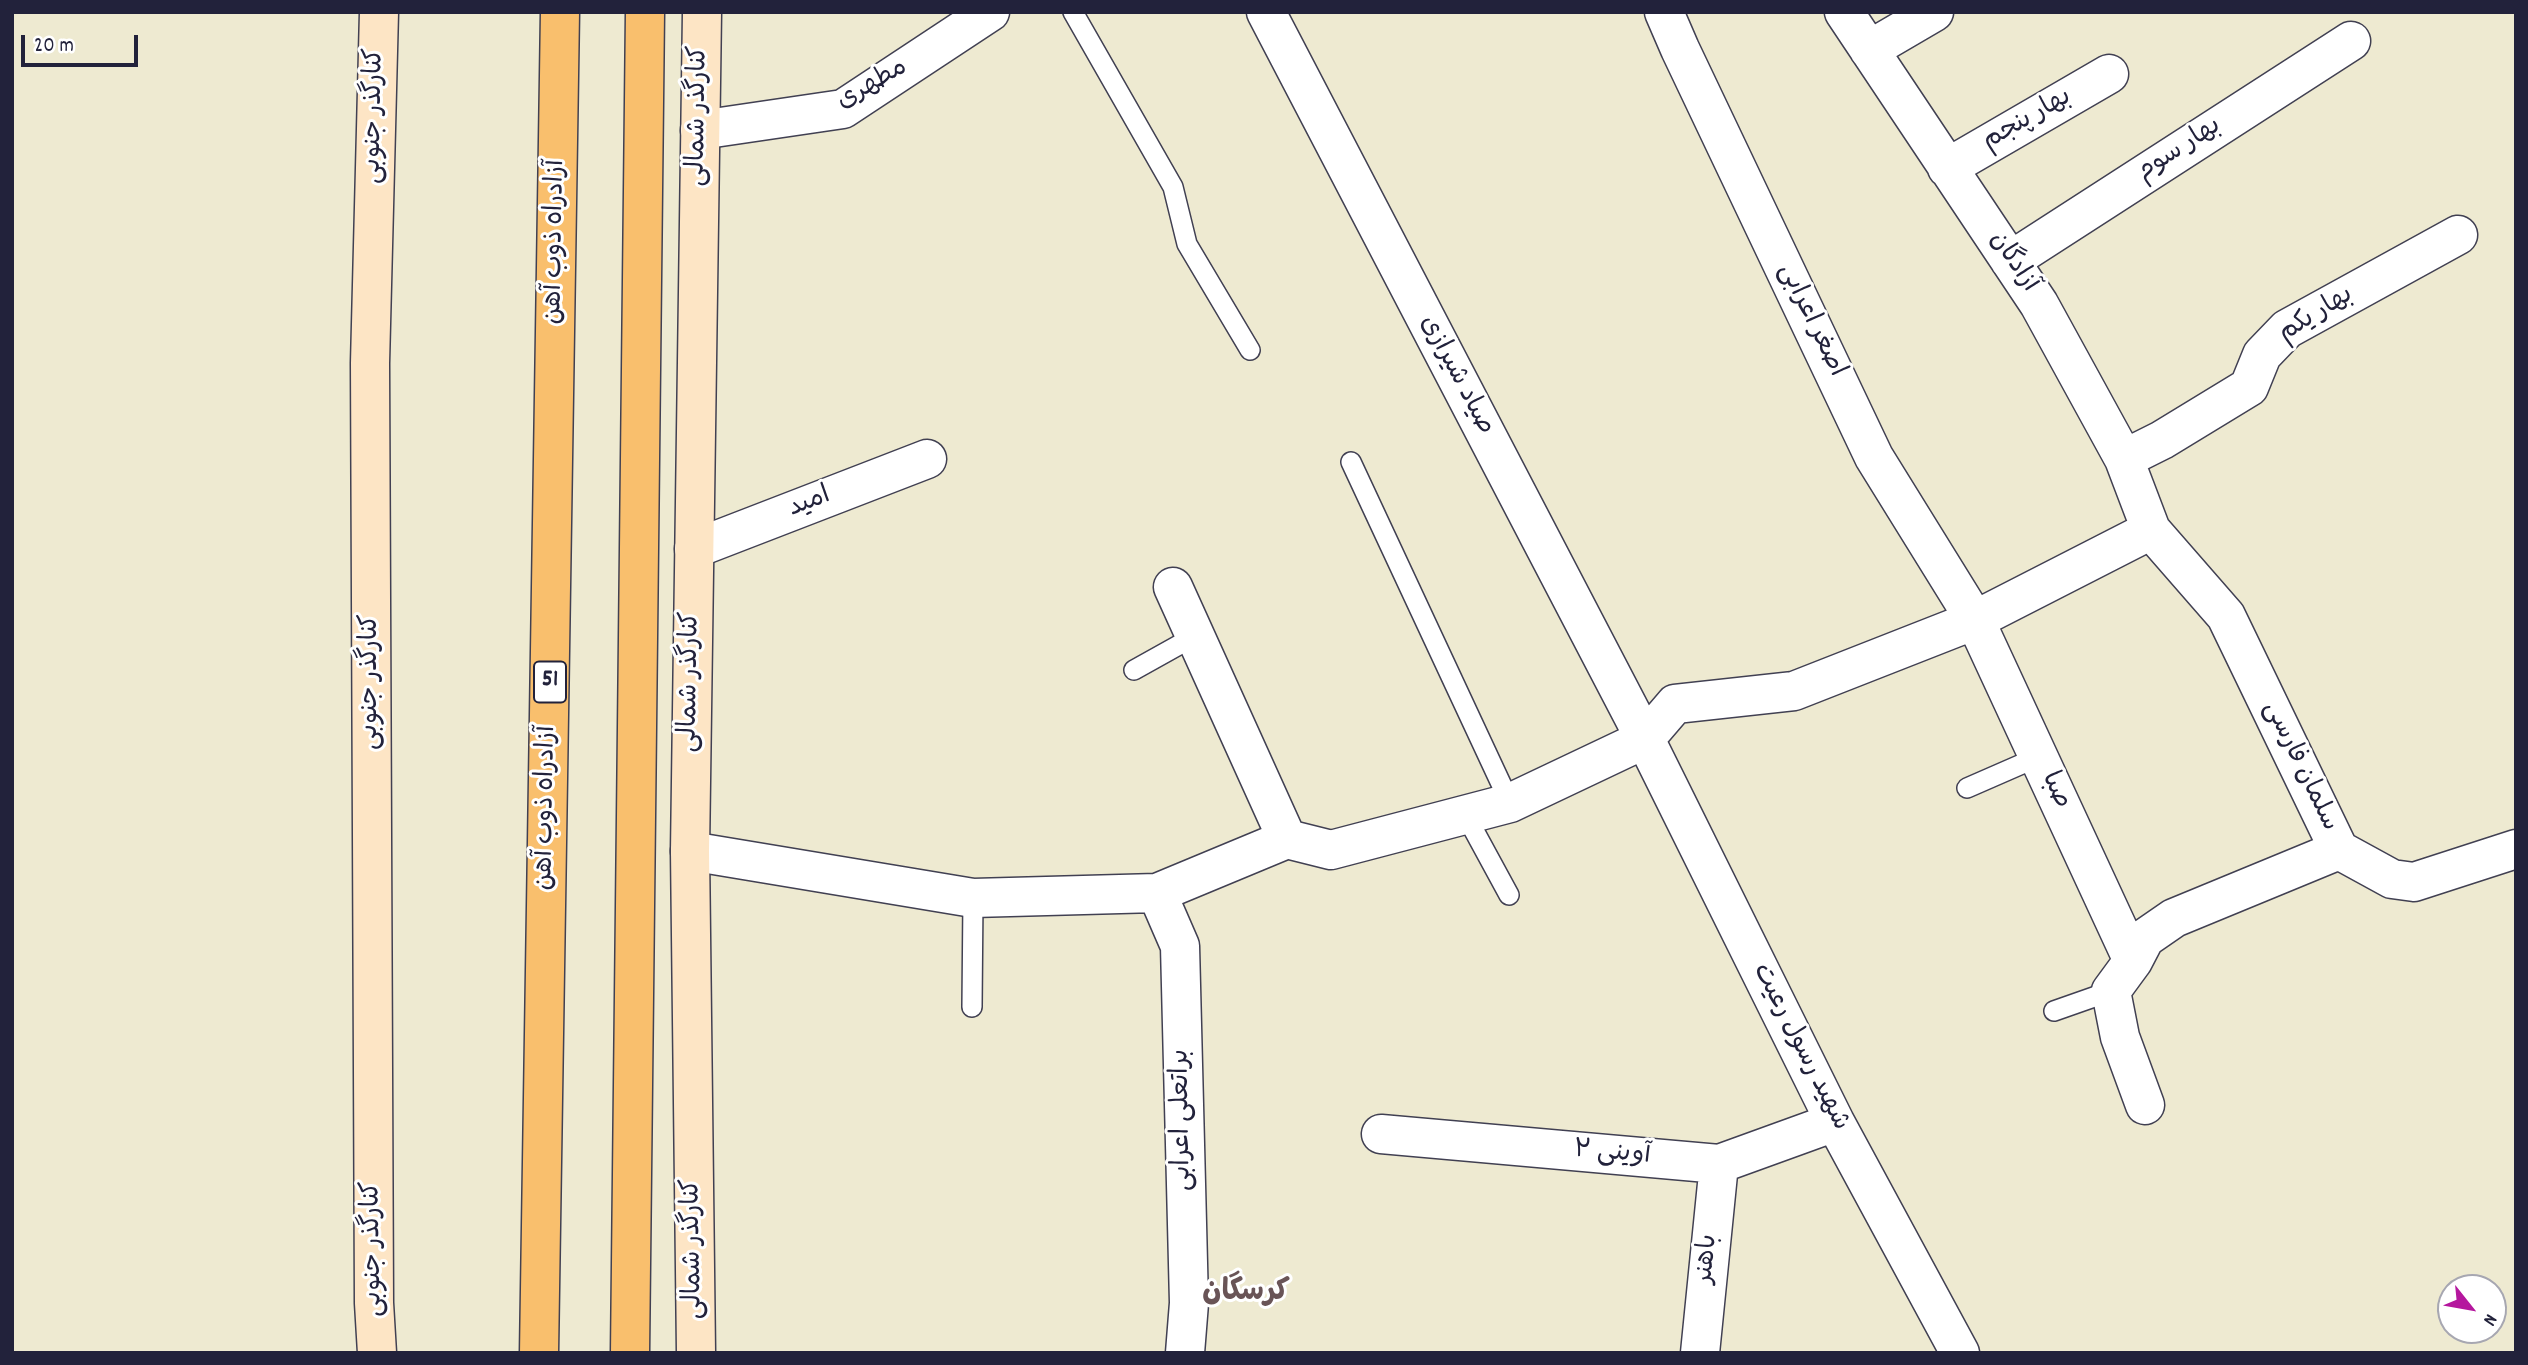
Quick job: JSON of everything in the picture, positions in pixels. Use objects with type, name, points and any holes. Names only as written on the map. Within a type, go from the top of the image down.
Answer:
[{"type":"highway","name":"آزادراه ذوب آهن","points":[[539,1353],[560,12]]},
{"type":"highway","points":[[630,1353],[645,12]]},
{"type":"main road","name":"کنارگذر جنوبی","points":[[377,1353],[374,1289],[370,363],[379,12]]},
{"type":"main road","name":"کنارگذر شمالی","points":[[696,1353],[690,850],[702,12]]},
{"type":"street","name":"مطهری","points":[[700,130],[843,109],[990,12]]},
{"type":"street","name":"صیاد شیرازی","points":[[1266,12],[1645,739]]},
{"type":"street","name":"آزادگان","points":[[1844,12],[2039,304],[2124,459],[2151,530]]},
{"type":"street","points":[[1869,50],[1934,12]]},
{"type":"street","name":"اصغر اعرابی","points":[[1671,15],[1874,457],[1975,620]]},
{"type":"street","name":"بهار سوم","points":[[2010,261],[2351,41]]},
{"type":"street","name":"بهار پنجم","points":[[1947,167],[2109,74]]},
{"type":"street","name":"بهار یکم","points":[[2124,459],[2162,440],[2249,387],[2262,355],[2287,329],[2458,235]]},
{"type":"street","name":"امید","points":[[694,549],[927,459]]},
{"type":"street","points":[[690,850],[973,898],[1157,893],[1287,839],[1331,850],[1510,803],[1645,739],[1675,704],[1794,691],[1975,620],[2151,530]]},
{"type":"street","name":"سلمان فارسی","points":[[2151,530],[2226,616],[2339,850],[2392,879],[2414,882],[2516,849]]},
{"type":"street","points":[[1173,587],[1287,839]]},
{"type":"street","name":"صبا","points":[[1975,620],[2133,961]]},
{"type":"street","name":"شهید رسول رعیت","points":[[1645,739],[1835,1122],[1960,1353]]},
{"type":"street","points":[[2146,1105],[2120,1037],[2111,992],[2145,938],[2174,918],[2339,850]]},
{"type":"street","name":"براتعلی اعرابی","points":[[1157,893],[1180,946],[1189,1303],[1185,1353]]},
{"type":"street","name":"آوینی ۲","points":[[1381,1134],[1719,1164],[1835,1122]]},
{"type":"street","name":"باهنر","points":[[1700,1353],[1719,1164]]},
{"type":"lane","points":[[1073,12],[1173,187],[1187,244],[1250,350]]},
{"type":"lane","points":[[1351,462],[1510,803]]},
{"type":"lane","points":[[1134,670],[1195,636]]},
{"type":"lane","points":[[1967,788],[2038,757]]},
{"type":"lane","points":[[1465,814],[1509,895]]},
{"type":"lane","points":[[972,1007],[973,898]]},
{"type":"lane","points":[[2054,1011],[2111,992]]},
{"type":"district","name":"کرسگان","points":[[1246,1295]]}]
